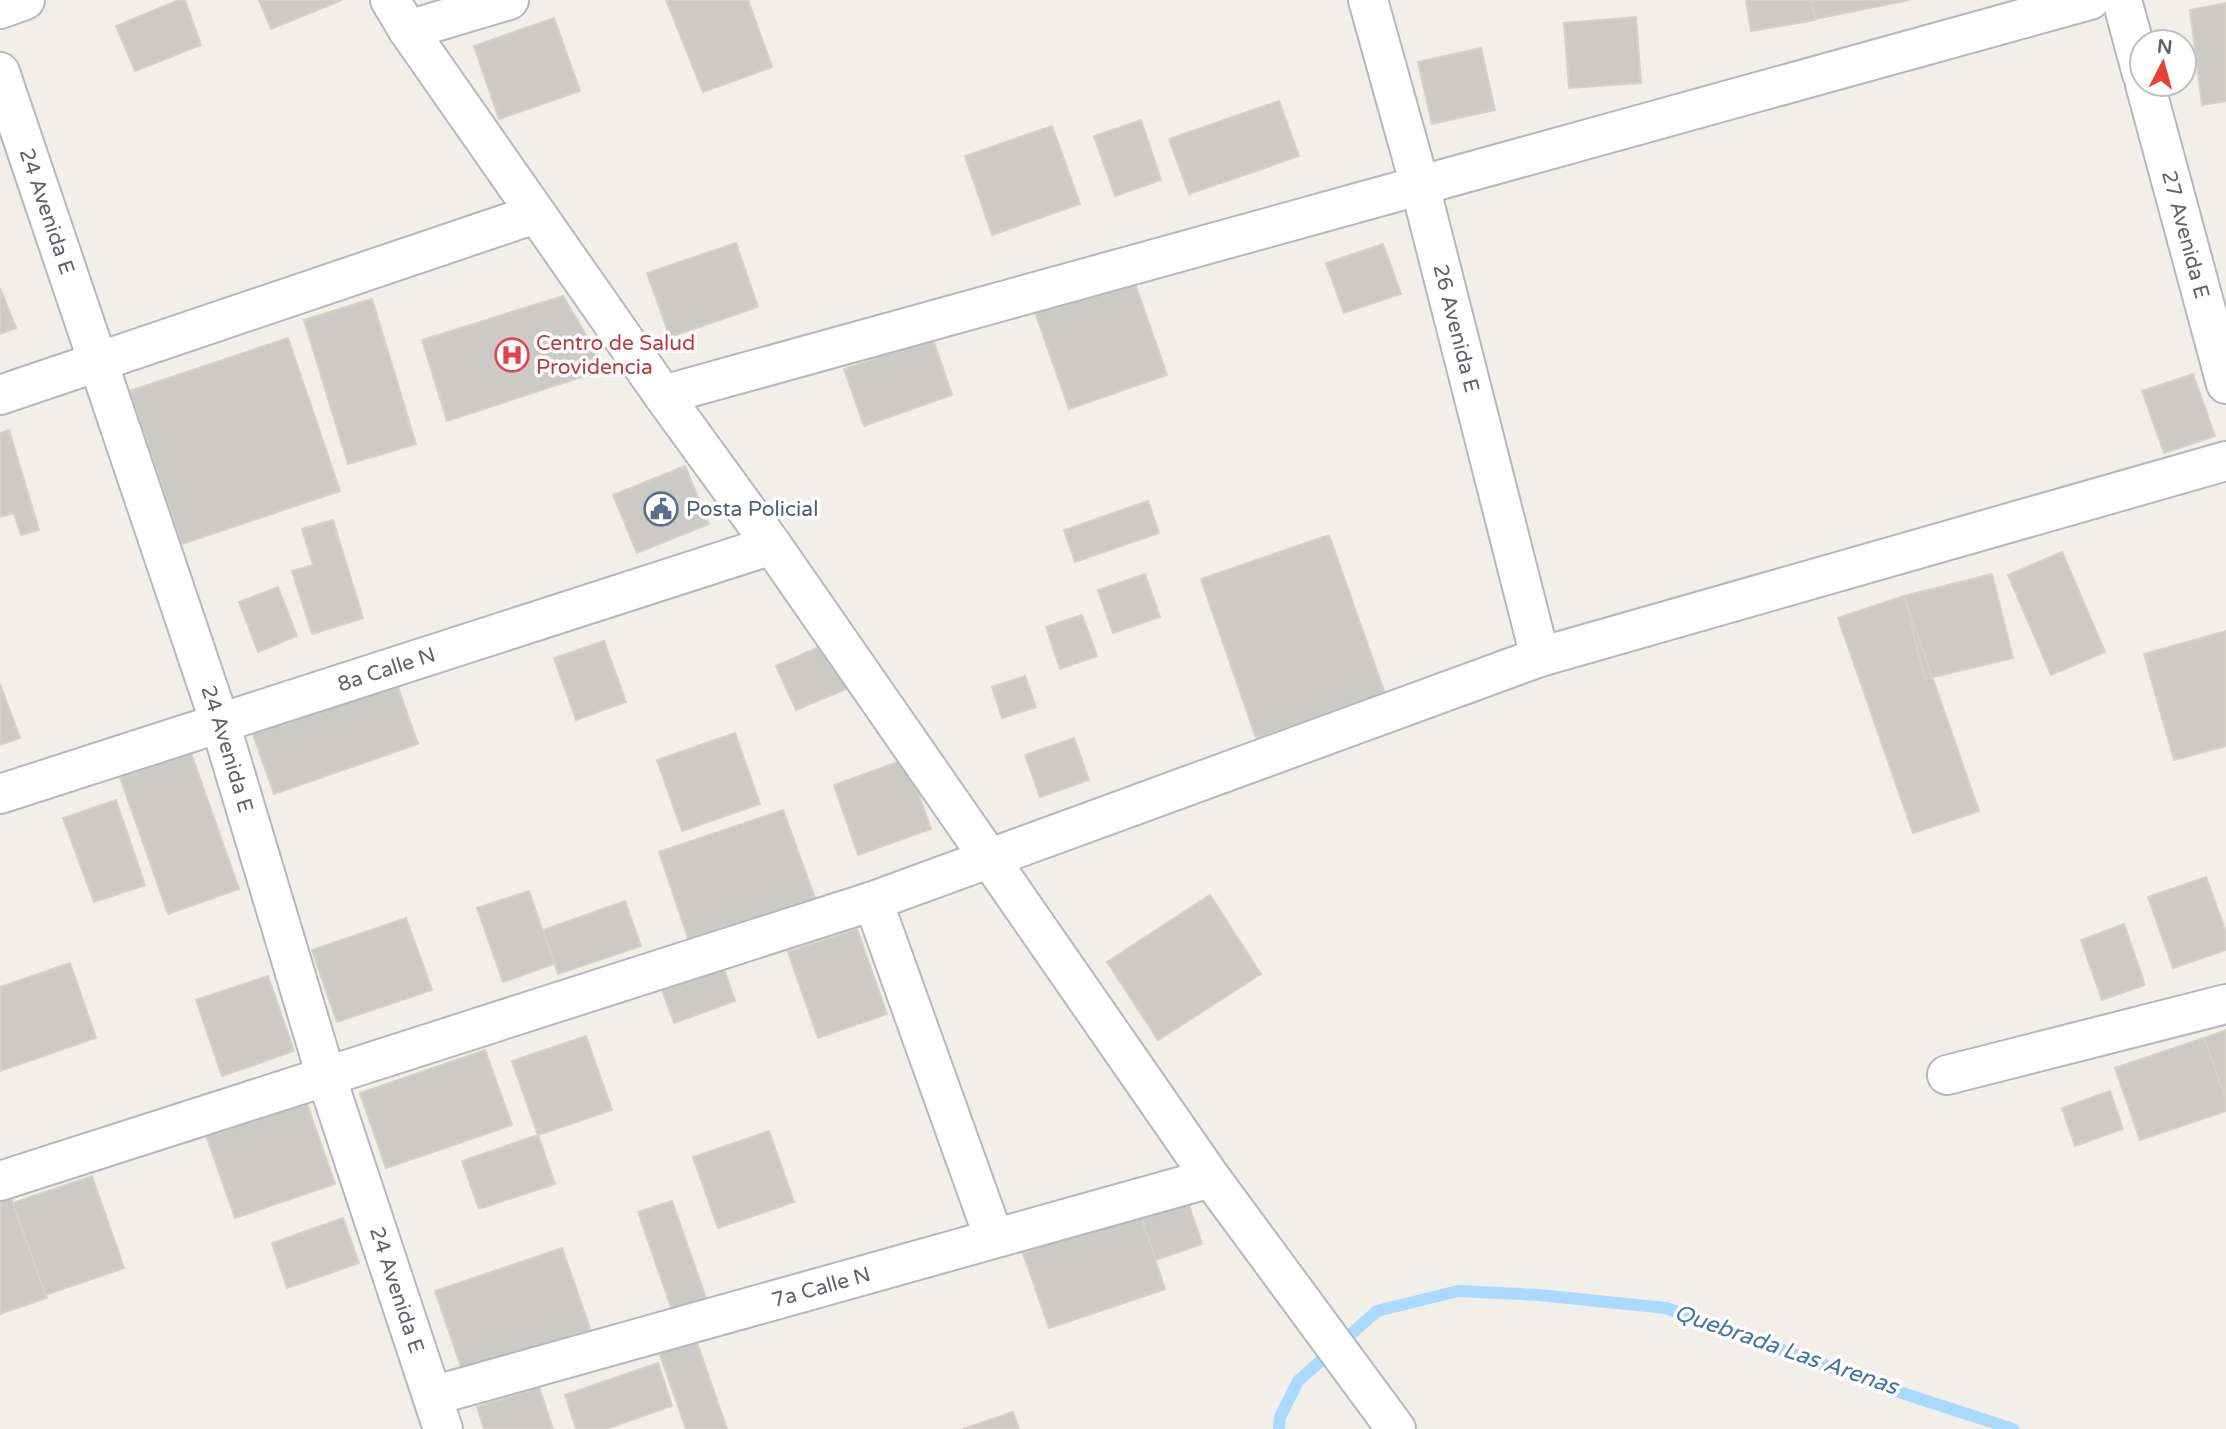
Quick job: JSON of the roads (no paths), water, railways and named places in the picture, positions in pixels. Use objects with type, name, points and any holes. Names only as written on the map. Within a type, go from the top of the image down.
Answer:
[{"type":"street","points":[[0,9],[25,0]]},
{"type":"street","points":[[509,0],[399,15],[663,396],[772,545],[1211,1178],[1396,1429]]},
{"type":"street","name":"26 Avenida E","points":[[1368,0],[1420,186],[1540,657]]},
{"type":"street","points":[[663,396],[2090,0]]},
{"type":"street","points":[[2122,0],[2130,28]]},
{"type":"street","name":"24 Avenida E","points":[[0,72],[220,723],[326,1076],[438,1413]]},
{"type":"street","name":"27 Avenida E","points":[[2149,98],[2226,384]]},
{"type":"street","points":[[0,395],[535,214]]},
{"type":"street","points":[[0,1181],[873,901],[1540,657],[2226,461]]},
{"type":"street","name":"8a Calle N","points":[[0,794],[772,545]]},
{"type":"street","points":[[873,901],[994,1238]]},
{"type":"street","points":[[1947,1075],[2226,1004]]},
{"type":"street","name":"7a Calle N","points":[[438,1413],[994,1238],[1211,1178]]},
{"type":"waterway","name":"Quebrada Las Arenas","points":[[1279,1429],[1280,1417],[1298,1381],[1377,1311],[1458,1291],[1539,1295],[1666,1308],[1896,1391],[2013,1429]]},
{"type":"place","name":"Centro de Salud Providencia","points":[[512,355]]},
{"type":"place","name":"Posta Policial","points":[[661,509]]}]
